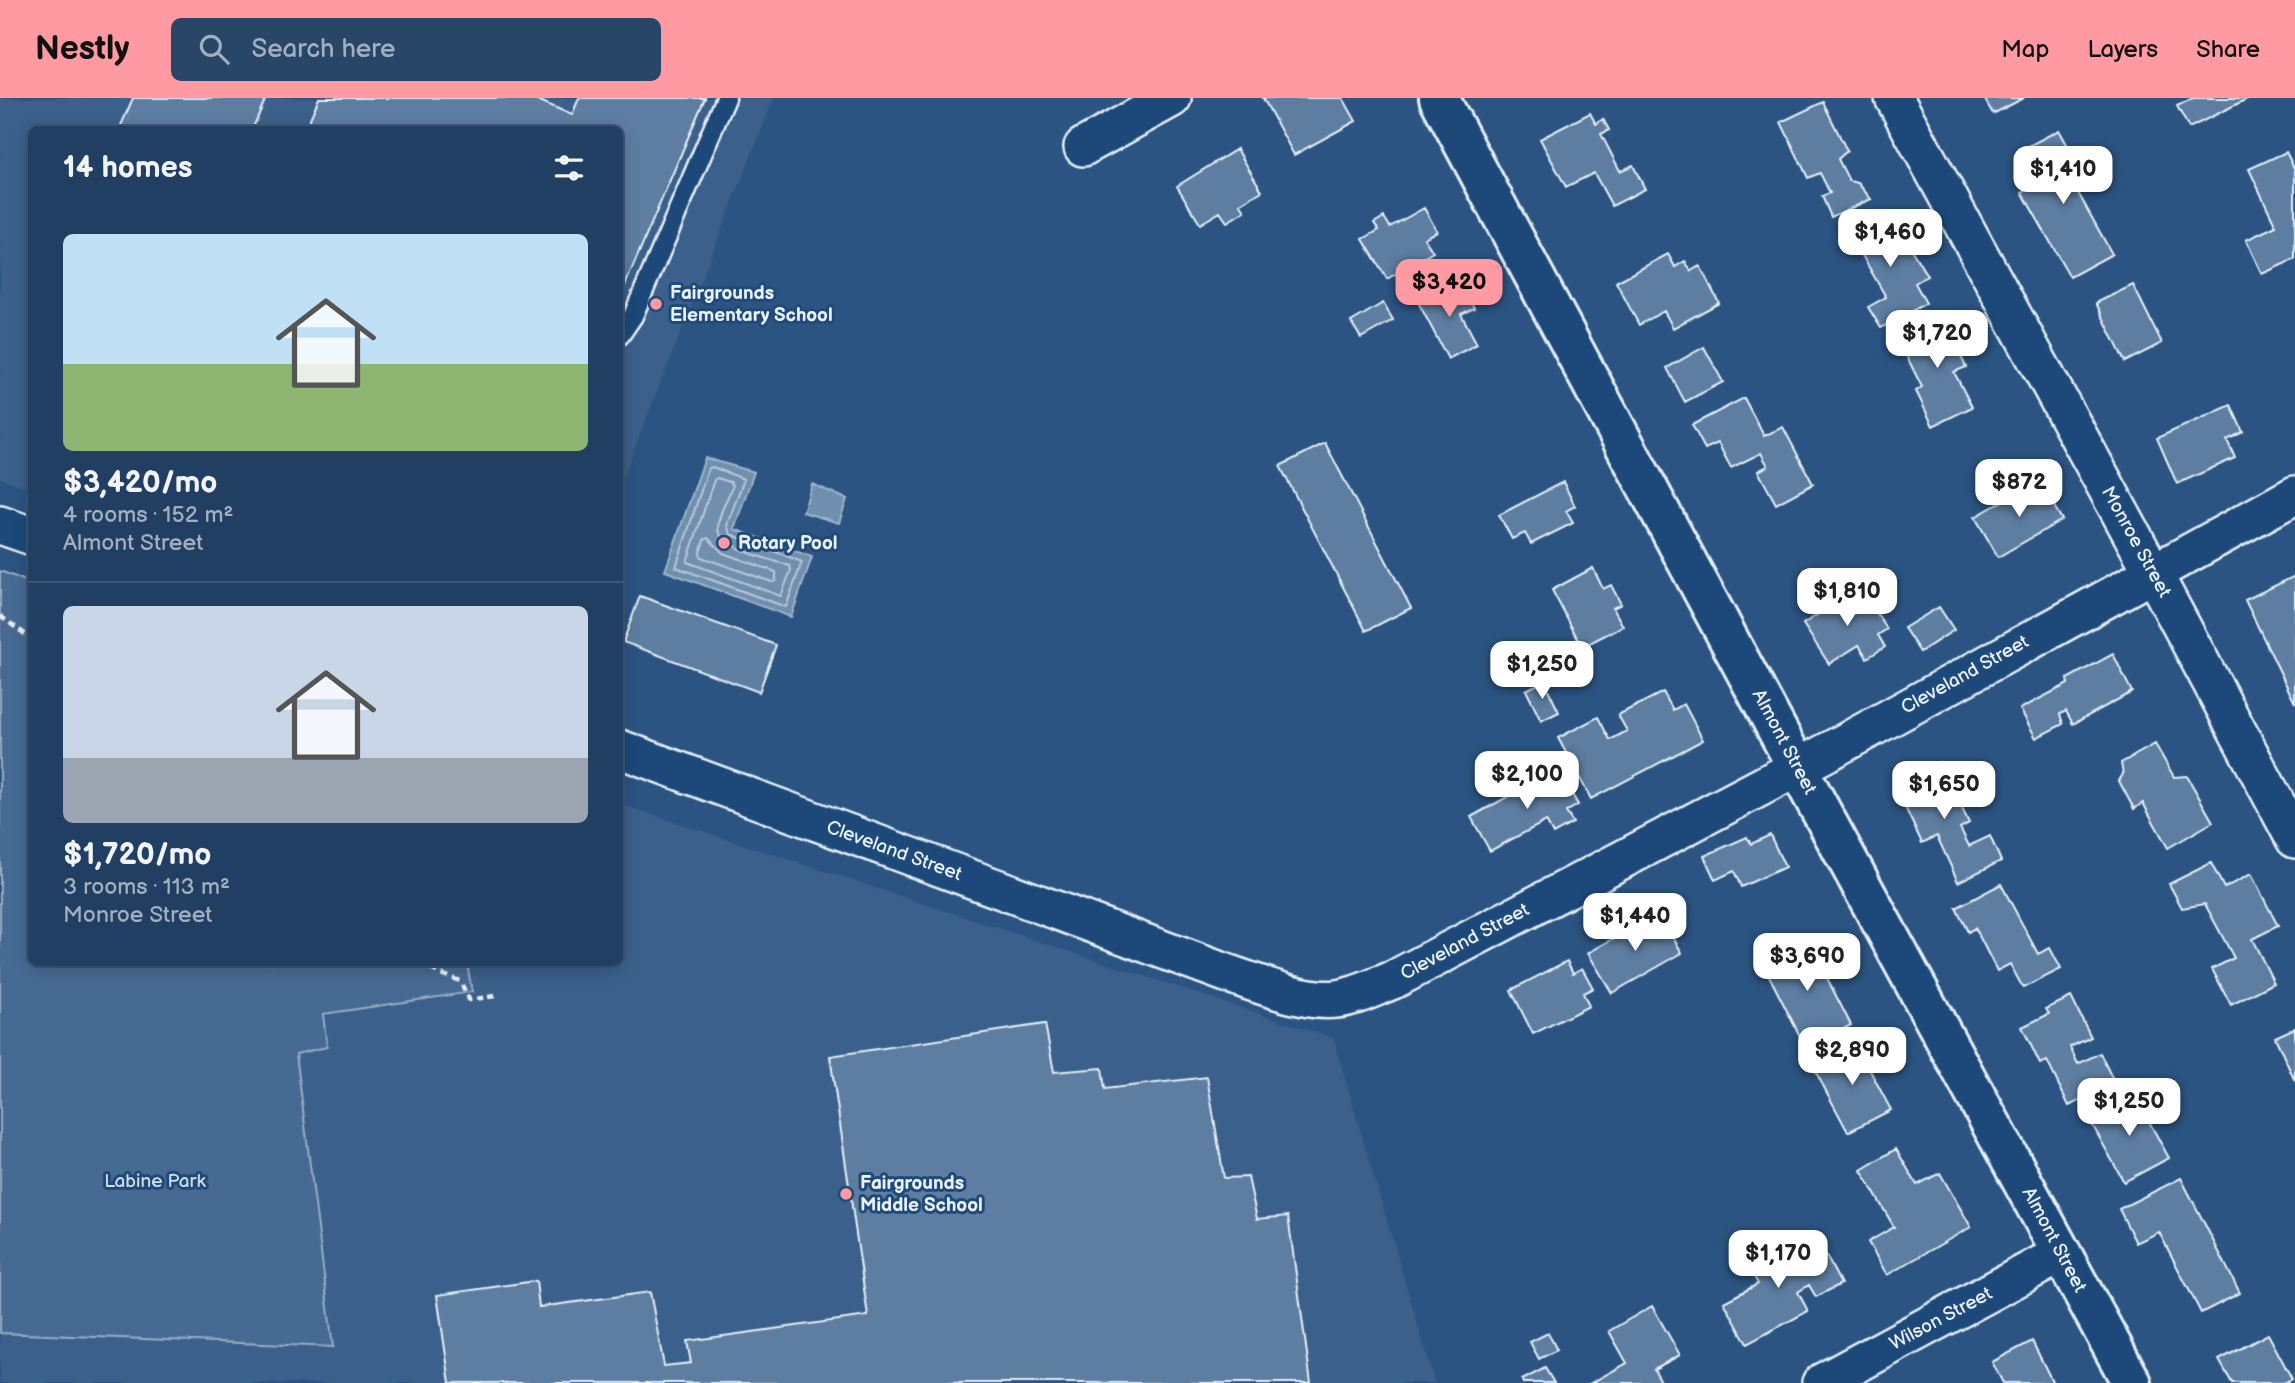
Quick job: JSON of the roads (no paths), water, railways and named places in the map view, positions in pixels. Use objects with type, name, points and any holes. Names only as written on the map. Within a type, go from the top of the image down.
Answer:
[{"type":"street","points":[[1083,147],[1172,98]]},
{"type":"street","name":"Almont Street","points":[[1439,98],[1797,767],[2132,1383]]},
{"type":"street","name":"Monroe Street","points":[[1894,98],[2295,839]]},
{"type":"street","name":"Cleveland Street","points":[[623,750],[1226,973],[1295,994],[1333,1000],[1353,996],[1393,980],[1797,767],[2295,495]]},
{"type":"street","points":[[0,525],[28,535]]},
{"type":"street","name":"Wilson Street","points":[[1821,1383],[2061,1254]]},
{"type":"lane","points":[[623,331],[633,316],[726,98]]},
{"type":"water","name":"Rotary Pool","points":[[705,458],[754,472],[734,529],[812,557],[791,617],[665,571]]},
{"type":"water","points":[[812,484],[847,499],[839,523],[803,512]]},
{"type":"place","name":"Fairgrounds Elementary School","points":[[656,304]]},
{"type":"place","name":"Rotary Pool","points":[[724,543]]},
{"type":"place","name":"Fairgrounds Middle School","points":[[846,1194]]},
{"type":"park label","name":"Labine Park","points":[[155,1181]]}]
